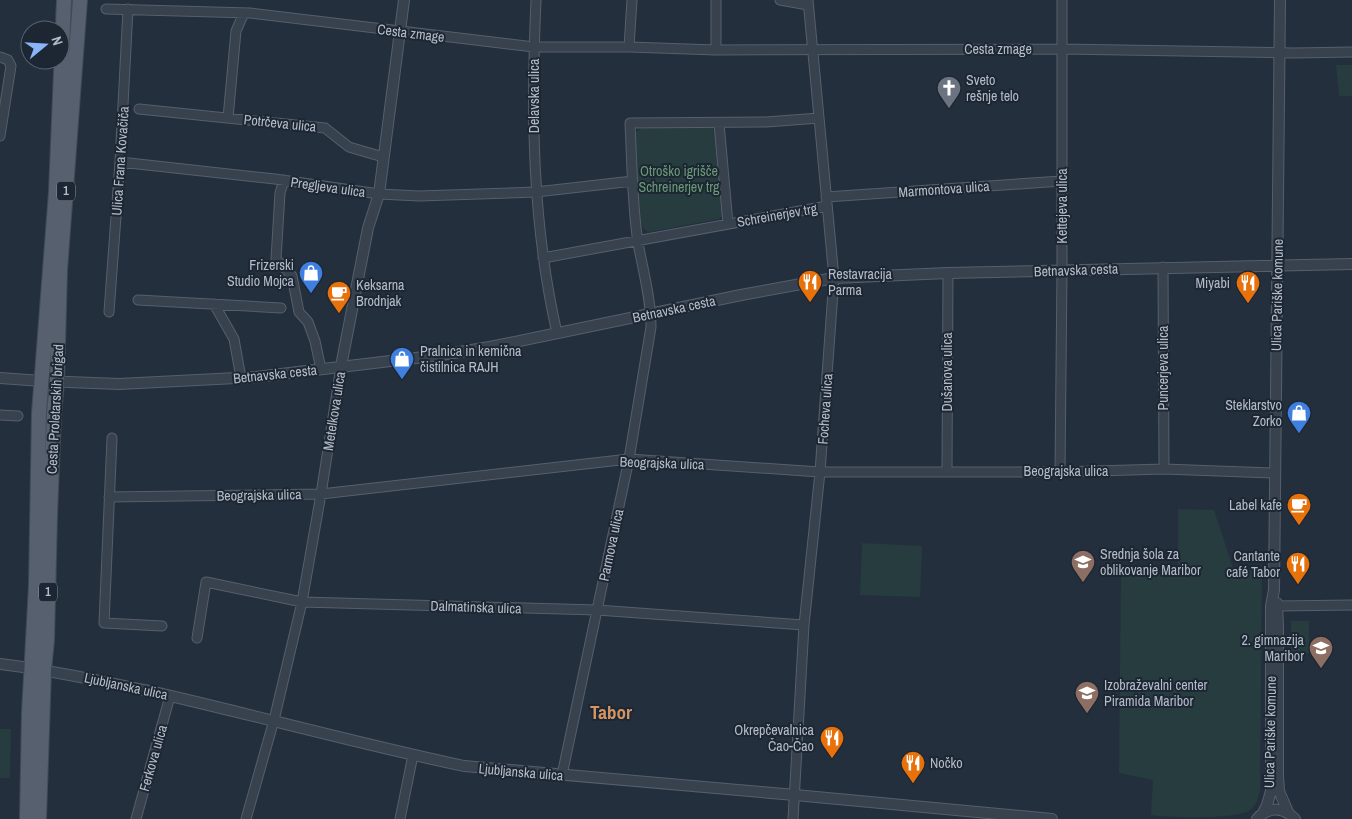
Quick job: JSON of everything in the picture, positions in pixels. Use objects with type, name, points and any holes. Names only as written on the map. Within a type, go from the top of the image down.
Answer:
[{"type":"main road","name":"Cesta Proletarskih brigad","points":[[39,819],[36,586],[39,413],[56,192],[64,0]]},
{"type":"main road","name":"Cesta Proletarskih brigad","points":[[27,819],[28,713],[47,640],[60,270],[80,0]]},
{"type":"street","name":"Metelkova ulica","points":[[246,819],[274,720],[302,602],[341,366],[368,228],[379,194],[404,0]]},
{"type":"street","name":"Delavska ulica","points":[[536,0],[533,125],[536,192],[542,258],[557,333]]},
{"type":"street","points":[[628,47],[632,0]]},
{"type":"street","points":[[716,0],[716,50]]},
{"type":"street","points":[[780,0],[808,3]]},
{"type":"street","name":"Kettejeva ulica","points":[[1060,472],[1062,0]]},
{"type":"street","name":"Ulica Pariške komune","points":[[1260,816],[1267,805],[1271,791],[1271,606],[1274,590],[1280,0]]},
{"type":"street","name":"Focheva ulica","points":[[793,819],[804,625],[820,472],[834,278],[808,3]]},
{"type":"street","name":"Cesta zmage","points":[[106,8],[244,13],[534,47],[628,47],[716,50],[1062,48],[1352,52]]},
{"type":"street","name":"Ulica Frana Kovačiča","points":[[109,312],[120,162],[128,9]]},
{"type":"street","name":"Potrčeva ulica","points":[[228,118],[236,31],[244,13]]},
{"type":"street","points":[[0,57],[8,60],[11,66],[0,136]]},
{"type":"street","name":"Potrčeva ulica","points":[[139,109],[325,128],[349,147],[383,157]]},
{"type":"street","points":[[651,313],[638,241],[632,181],[630,123],[766,122],[819,118]]},
{"type":"street","name":"Schreinerjev trg","points":[[719,123],[728,224]]},
{"type":"street","name":"Pregljeva ulica","points":[[120,162],[284,180],[379,194],[419,196],[536,192]]},
{"type":"street","points":[[284,180],[280,192],[276,259],[292,276],[300,312],[308,322],[315,341],[321,368]]},
{"type":"street","points":[[536,192],[632,181]]},
{"type":"street","name":"Marmontova ulica","points":[[827,202],[1062,181]]},
{"type":"street","name":"Schreinerjev trg","points":[[542,258],[728,224],[827,202]]},
{"type":"street","name":"Betnavska cesta","points":[[0,378],[119,384],[241,378],[449,354],[834,278],[948,273],[1352,264]]},
{"type":"street","name":"Puncerjeva ulica","points":[[1163,268],[1164,470]]},
{"type":"street","name":"Dušanova ulica","points":[[947,471],[948,273]]},
{"type":"street","points":[[138,300],[281,308]]},
{"type":"street","points":[[214,304],[234,340],[241,378]]},
{"type":"street","name":"Parmova ulica","points":[[562,775],[629,459],[651,327],[651,313]]},
{"type":"street","points":[[0,415],[18,416]]},
{"type":"street","points":[[112,438],[104,623],[162,626]]},
{"type":"street","name":"Beograjska ulica","points":[[109,497],[321,494],[629,459],[820,472],[1164,470],[1275,473]]},
{"type":"street","name":"Dalmatinska ulica","points":[[197,638],[206,582],[302,602],[597,610],[804,625]]},
{"type":"street","name":"Ulica Pariške komune","points":[[1274,590],[1278,628],[1279,791],[1293,817]]},
{"type":"street","points":[[1277,606],[1352,605]]},
{"type":"street","name":"Ljubljanska ulica","points":[[0,664],[66,673],[274,720],[464,766],[1052,819]]},
{"type":"street","name":"Ferkova ulica","points":[[136,819],[170,696]]},
{"type":"street","points":[[400,819],[413,755]]},
{"type":"street","points":[[1260,816],[1274,809],[1281,810],[1293,817]]},
{"type":"green space","points":[[1336,65],[1352,65],[1352,96],[1339,96]]},
{"type":"green space","name":"Otroško igrišče Schreinerjev trg","points":[[708,126],[715,131],[724,210],[722,216],[719,219],[649,232],[643,227],[641,222],[634,137],[636,132],[643,128]]},
{"type":"green space","points":[[1178,509],[1214,510],[1233,568],[1262,568],[1260,791],[1253,807],[1241,814],[1202,817],[1151,815],[1153,780],[1119,773],[1121,573],[1178,574]]},
{"type":"green space","points":[[862,543],[922,546],[920,597],[860,595]]},
{"type":"green space","points":[[1291,621],[1309,621],[1309,653],[1291,654]]},
{"type":"green space","points":[[0,729],[11,729],[9,778],[0,778]]},
{"type":"place","name":"Sveto rešnje telo","points":[[949,109]]},
{"type":"place","name":"Frizerski Studio Mojca","points":[[311,294]]},
{"type":"place","name":"Restavracija Parma","points":[[810,303]]},
{"type":"place","name":"Miyabi","points":[[1248,304]]},
{"type":"place","name":"Keksarna Brodnjak","points":[[339,314]]},
{"type":"place","name":"Pralnica in kemična čistilnica RAJH","points":[[402,380]]},
{"type":"place","name":"Steklarstvo Zorko","points":[[1299,434]]},
{"type":"place","name":"Label kafe","points":[[1299,526]]},
{"type":"place","name":"Srednja šola za oblikovanje Maribor","points":[[1083,583]]},
{"type":"place","name":"Cantante café Tabor","points":[[1298,585]]},
{"type":"place","name":"2. gimnazija Maribor","points":[[1321,669]]},
{"type":"place","name":"Izobraževalni center Piramida Maribor","points":[[1087,714]]},
{"type":"place","name":"Okrepčevalnica Čao-Čao","points":[[832,759]]},
{"type":"place","name":"Nočko","points":[[913,784]]},
{"type":"district","name":"Tabor","points":[[611,712]]}]
